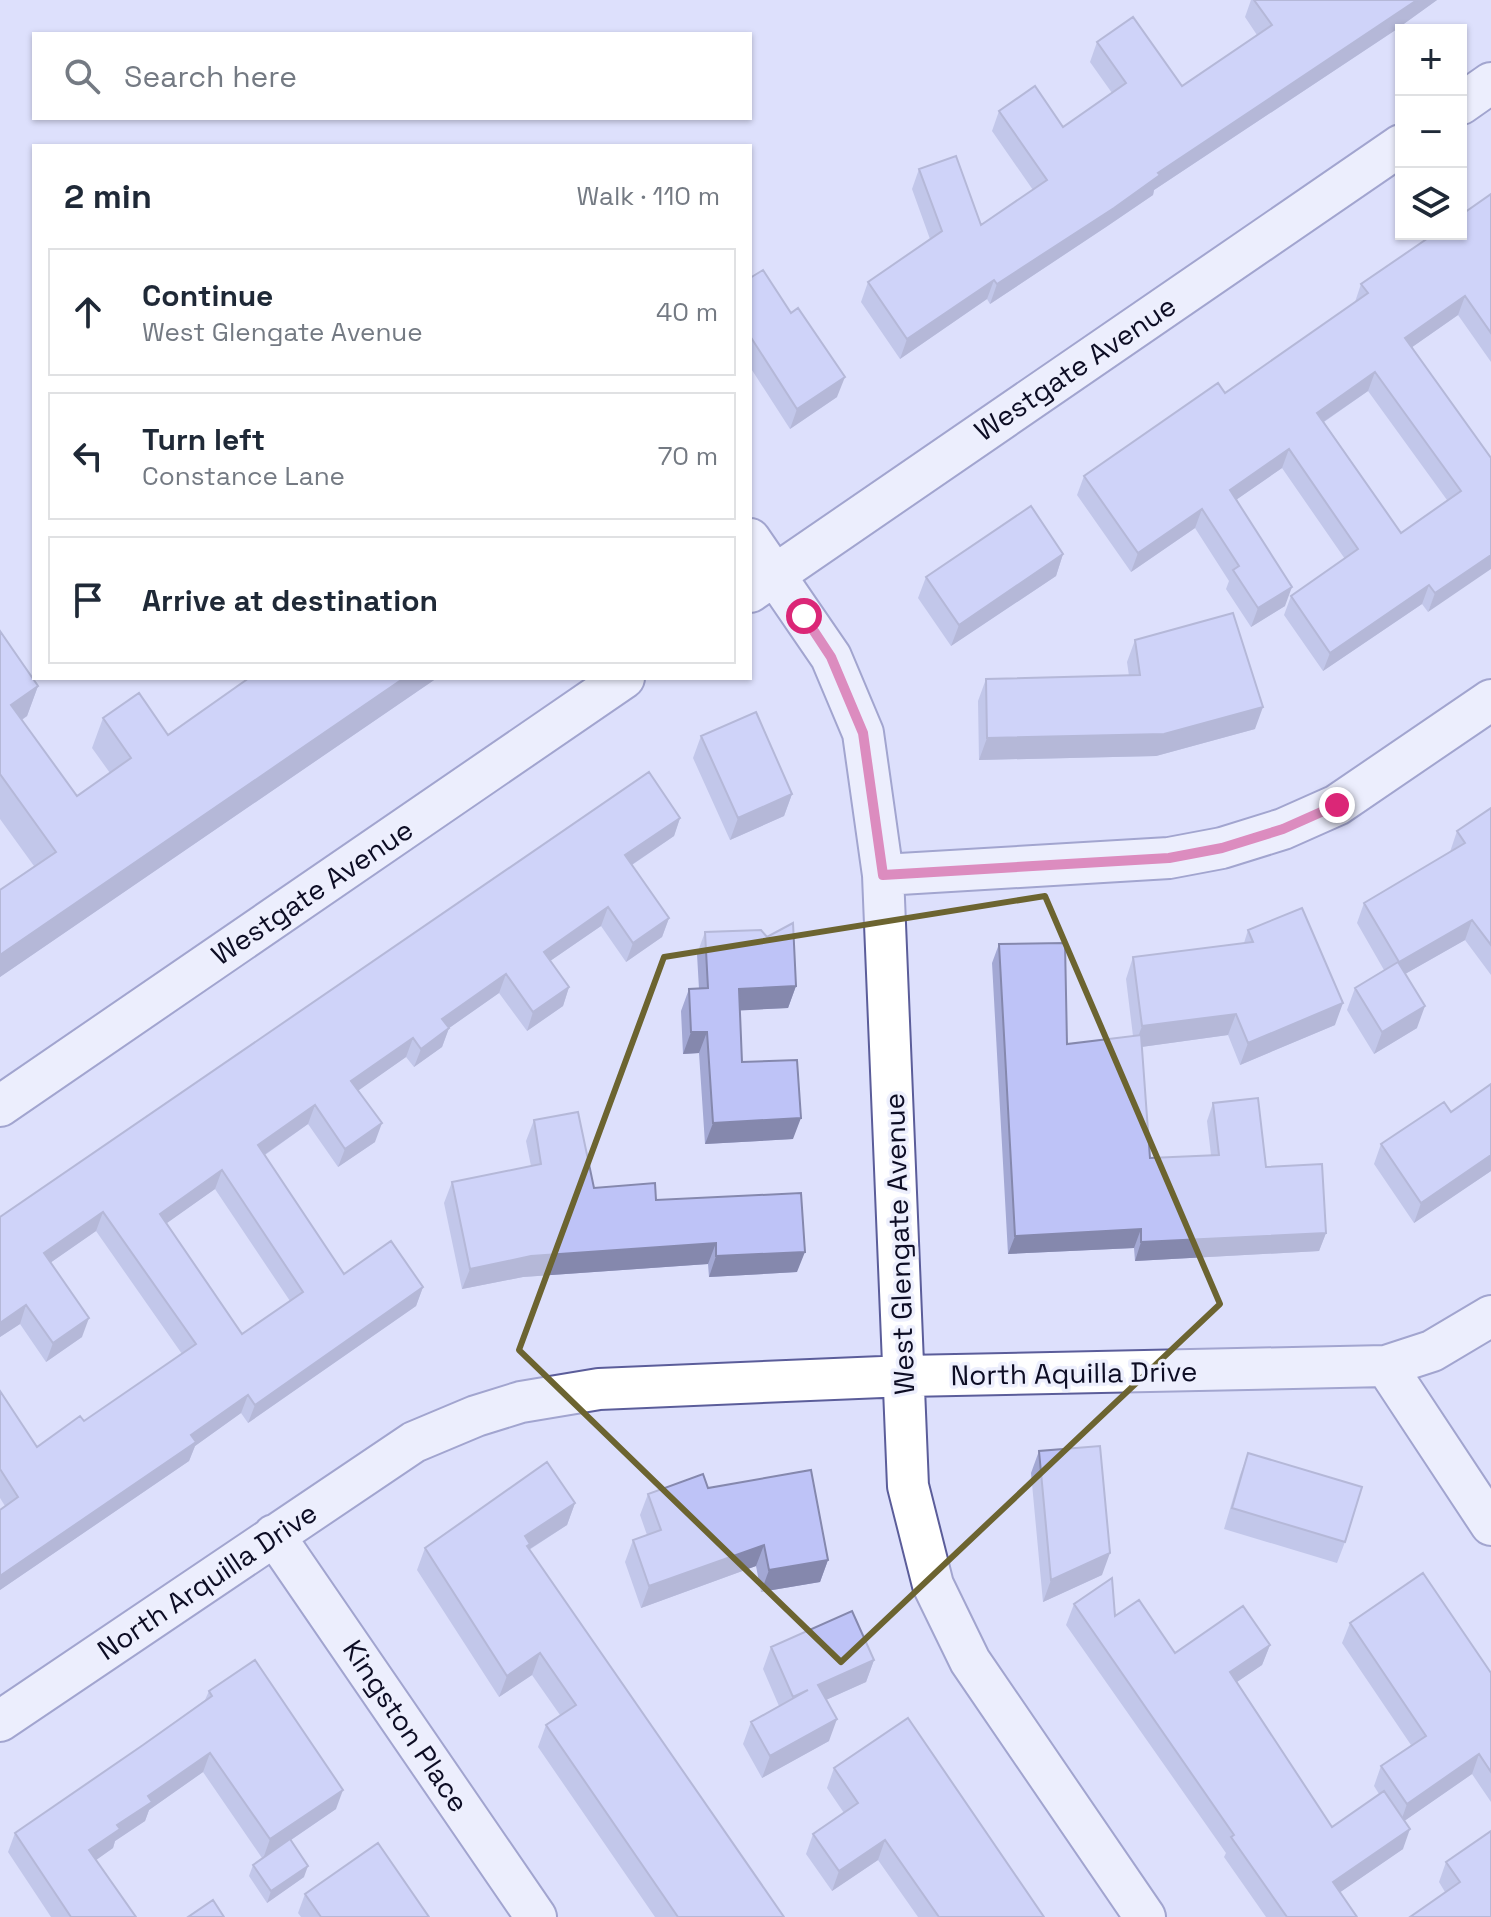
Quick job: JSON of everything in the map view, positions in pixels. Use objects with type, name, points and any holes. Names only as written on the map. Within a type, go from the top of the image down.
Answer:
[{"type":"street","points":[[1467,100],[1491,83]]},
{"type":"street","name":"Westgate Avenue","points":[[762,584],[1395,149]]},
{"type":"street","name":"West Glengate Avenue","points":[[752,546],[762,584],[831,657],[863,733],[883,875],[906,1376],[908,1486],[933,1585],[970,1661],[1145,1917]]},
{"type":"street","name":"Westgate Avenue","points":[[0,1106],[621,680]]},
{"type":"street","points":[[883,875],[1169,858],[1222,848],[1283,829],[1337,805],[1491,700]]},
{"type":"street","name":"North Aquilla Drive","points":[[414,1442],[476,1416],[558,1393],[906,1376],[1386,1366],[1432,1351],[1491,1316]]},
{"type":"street","points":[[1386,1366],[1491,1525]]},
{"type":"street","name":"North Arquilla Drive","points":[[0,1721],[414,1442]]},
{"type":"street","name":"Kingston Place","points":[[274,1535],[536,1917]]},
{"type":"highlighted area","points":[[1045,896],[1220,1304],[841,1662],[519,1350],[664,957]]},
{"type":"building","points":[[1254,0],[1417,0],[1158,173],[1160,175],[1114,208],[997,284],[994,280],[907,339],[868,282],[942,231],[919,169],[956,156],[981,225],[1047,180],[999,111],[1035,86],[1063,127],[1126,83],[1097,42],[1133,17],[1182,86],[1272,25]]},
{"type":"building","points":[[1491,194],[1491,333],[1465,296],[1405,338],[1491,458],[1491,555],[1435,593],[1429,585],[1330,653],[1291,596],[1358,549],[1289,449],[1230,490],[1292,587],[1258,608],[1233,570],[1239,566],[1202,509],[1138,553],[1084,476],[1218,383],[1225,393],[1368,293],[1361,284],[1425,240],[1467,240],[1467,211]],"holes":[[[1375,372],[1461,491],[1401,533],[1317,413]]]},
{"type":"building","points":[[763,270],[791,313],[798,308],[845,377],[797,409],[752,339],[752,277]]},
{"type":"building","points":[[1031,506],[1063,554],[959,625],[926,577]]},
{"type":"building","points":[[1233,613],[1263,707],[1164,734],[987,738],[986,679],[1140,675],[1135,640]]},
{"type":"building","points":[[0,631],[38,686],[11,705],[77,796],[131,758],[103,718],[139,693],[168,735],[246,680],[401,680],[0,955],[0,890],[56,852],[0,774]]},
{"type":"building","points":[[756,712],[792,794],[738,818],[701,736]]},
{"type":"building","points":[[649,772],[680,818],[625,855],[669,918],[633,943],[608,907],[544,952],[569,987],[533,1012],[506,974],[442,1019],[449,1028],[421,1049],[413,1038],[351,1081],[382,1123],[345,1149],[315,1105],[258,1145],[344,1274],[391,1241],[423,1287],[255,1405],[248,1395],[191,1435],[196,1442],[0,1576],[0,1510],[18,1497],[0,1469],[0,1391],[37,1447],[80,1416],[84,1421],[196,1344],[103,1212],[44,1253],[89,1318],[53,1343],[26,1305],[0,1323],[0,1217]],"holes":[[[222,1170],[303,1292],[242,1334],[160,1214]]]},
{"type":"building","points":[[1491,808],[1491,945],[1472,920],[1399,962],[1364,903],[1465,843],[1457,831]]},
{"type":"building","points":[[1302,908],[1343,1003],[1248,1043],[1236,1014],[1142,1026],[1133,957],[1253,942],[1248,930]]},
{"type":"building","points":[[793,923],[796,986],[739,989],[742,1062],[797,1060],[801,1118],[713,1123],[707,1032],[691,1032],[689,989],[708,988],[705,932],[761,930],[767,937]]},
{"type":"building","points":[[1065,943],[1067,1044],[1141,1035],[1150,1158],[1219,1155],[1213,1103],[1258,1098],[1266,1167],[1322,1164],[1326,1233],[1141,1242],[1141,1229],[1015,1236],[999,944]]},
{"type":"building","points":[[1398,962],[1425,1006],[1382,1032],[1355,988]]},
{"type":"building","points":[[1491,1084],[1491,1155],[1421,1203],[1381,1144],[1444,1102],[1451,1112]]},
{"type":"building","points":[[578,1112],[594,1188],[655,1183],[656,1200],[801,1193],[805,1252],[716,1256],[716,1243],[531,1256],[470,1269],[452,1182],[541,1164],[534,1120]]},
{"type":"building","points":[[1100,1446],[1110,1553],[1051,1580],[1039,1451]]},
{"type":"building","points":[[1248,1453],[1362,1487],[1345,1542],[1232,1508]]},
{"type":"building","points":[[547,1462],[575,1503],[525,1536],[530,1544],[527,1546],[784,1917],[678,1917],[546,1725],[576,1705],[540,1653],[507,1676],[425,1548]]},
{"type":"building","points":[[811,1470],[828,1560],[769,1570],[764,1545],[649,1586],[633,1540],[661,1530],[648,1494],[703,1474],[708,1488]]},
{"type":"building","points":[[1423,1573],[1491,1673],[1491,1772],[1479,1754],[1407,1804],[1381,1766],[1426,1736],[1350,1623]]},
{"type":"building","points":[[1112,1578],[1115,1616],[1139,1600],[1175,1653],[1243,1606],[1270,1645],[1230,1672],[1332,1827],[1384,1791],[1410,1829],[1333,1882],[1357,1917],[1287,1917],[1074,1604]]},
{"type":"building","points":[[852,1611],[874,1660],[818,1685],[837,1719],[770,1756],[751,1722],[808,1690],[793,1697],[771,1647]]},
{"type":"building","points":[[255,1660],[343,1790],[270,1839],[210,1753],[148,1796],[152,1802],[117,1825],[120,1829],[89,1850],[136,1917],[71,1917],[15,1833],[212,1696],[209,1691]]},
{"type":"building","points":[[908,1718],[1044,1917],[939,1917],[885,1840],[839,1871],[813,1834],[858,1803],[834,1768]]},
{"type":"building","points":[[1491,1831],[1491,1917],[1410,1917],[1460,1882],[1446,1862]]},
{"type":"building","points":[[290,1839],[308,1866],[271,1891],[253,1865]]},
{"type":"building","points":[[378,1843],[429,1917],[321,1917],[305,1894]]},
{"type":"building","points":[[213,1900],[224,1917],[188,1917]]},
{"type":"route","points":[[804,616],[831,657],[863,733],[883,875],[1169,858],[1222,848],[1283,829],[1337,805]]}]
